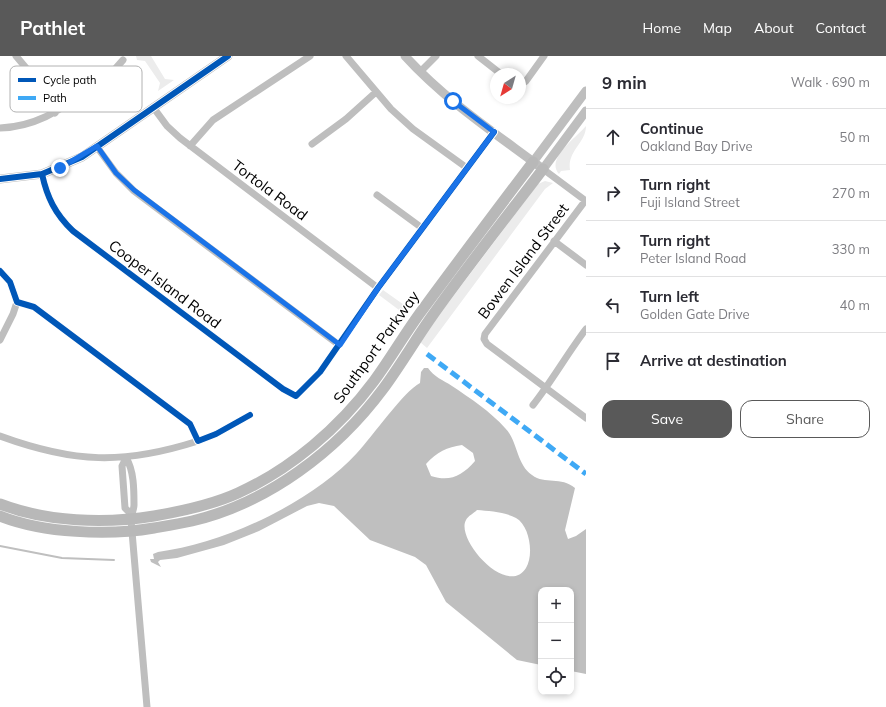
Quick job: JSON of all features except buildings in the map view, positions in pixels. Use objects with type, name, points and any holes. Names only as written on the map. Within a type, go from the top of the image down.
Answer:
[{"type":"main road","name":"Southport Parkway","points":[[0,504],[55,517],[92,520],[131,517],[190,510],[238,493],[277,472],[318,442],[348,413],[374,382],[421,311],[533,162]]},
{"type":"main road","name":"Southport Parkway","points":[[0,516],[53,528],[92,532],[132,531],[193,521],[242,504],[283,482],[325,451],[356,421],[383,389],[431,318],[543,169]]},
{"type":"street","points":[[16,56],[24,66]]},
{"type":"street","points":[[0,179],[42,174],[71,163],[228,56]]},
{"type":"street","points":[[190,146],[213,120],[310,56]]},
{"type":"street","points":[[346,56],[376,92],[413,129],[467,168]]},
{"type":"street","points":[[405,56],[420,72],[453,101],[586,201]]},
{"type":"street","points":[[420,72],[436,56]]},
{"type":"street","points":[[478,56],[493,68]]},
{"type":"street","points":[[526,81],[544,56]]},
{"type":"street","points":[[118,66],[123,60]]},
{"type":"street","points":[[312,144],[346,119],[376,92]]},
{"type":"street","name":"Southport Parkway","points":[[533,162],[586,92]]},
{"type":"street","name":"Tortola Road","points":[[153,107],[173,133],[378,288]]},
{"type":"street","name":"Southport Parkway","points":[[543,169],[586,111]]},
{"type":"street","points":[[0,128],[32,123],[55,113]]},
{"type":"street","points":[[97,146],[116,173],[134,190],[340,345],[378,288],[494,132]]},
{"type":"street","name":"Cooper Island Road","points":[[42,174],[52,206],[60,218],[73,231],[283,389],[296,396],[320,372],[340,345]]},
{"type":"street","points":[[378,195],[422,228]]},
{"type":"street","name":"Bowen Island Street","points":[[546,388],[487,344],[484,339],[485,334],[554,241],[586,201]]},
{"type":"street","points":[[554,241],[586,264]]},
{"type":"street","points":[[0,271],[10,282],[17,302],[13,314],[0,340]]},
{"type":"street","points":[[17,302],[34,307],[185,420],[190,424],[198,441]]},
{"type":"street","points":[[534,405],[564,358],[586,329]]},
{"type":"street","points":[[546,388],[586,418]]},
{"type":"street","points":[[0,436],[36,450],[75,456],[126,458],[163,451],[198,441],[216,434],[250,415]]},
{"type":"street","points":[[126,458],[122,466],[125,508],[131,517],[147,707]]},
{"type":"shaded area","points":[[136,56],[151,56],[165,79],[174,80],[158,91],[160,83],[145,61],[137,60]]},
{"type":"shaded area","points":[[586,126],[583,137],[571,158],[570,170],[561,171],[559,174],[556,168],[556,162],[559,155]]},
{"type":"shaded area","points":[[545,181],[553,183],[545,189],[427,348],[420,342],[430,327],[538,184]]},
{"type":"shaded area","points":[[383,290],[407,307],[403,313],[379,295]]},
{"type":"shaded area","points":[[424,368],[428,368],[436,376],[466,395],[493,416],[505,428],[512,439],[523,465],[532,475],[542,480],[564,482],[575,488],[565,530],[568,539],[576,536],[586,529],[586,674],[574,672],[574,587],[538,587],[538,664],[517,660],[446,602],[426,565],[415,557],[370,540],[334,506],[319,503],[307,506],[259,531],[224,545],[177,558],[160,560],[158,562],[161,567],[151,562],[150,559],[154,559],[153,554],[158,552],[211,540],[265,518],[316,488],[338,471],[357,453],[397,404],[420,383],[421,372]],"holes":[[[462,445],[473,453],[475,461],[465,471],[450,478],[438,478],[431,476],[426,464],[438,453],[452,447]],[[477,510],[497,512],[516,518],[525,527],[529,541],[530,556],[526,568],[518,575],[507,576],[496,571],[475,551],[468,540],[465,529],[466,520],[470,516]]]},
{"type":"waterway","points":[[0,546],[62,558],[114,560]]},
{"type":"marked path","points":[[427,354],[586,474]]},
{"type":"cycle path","points":[[0,179],[42,174],[82,157],[228,56]]},
{"type":"cycle path","points":[[42,174],[49,198],[61,218],[73,231],[283,389],[296,396],[320,372],[378,288],[494,132]]},
{"type":"cycle path","points":[[0,271],[10,282],[17,302],[34,307],[190,424],[198,441],[216,434],[250,415]]},
{"type":"route","points":[[60,168],[82,157],[97,146],[103,156],[124,182],[340,345],[378,288],[494,132],[453,101]]}]
